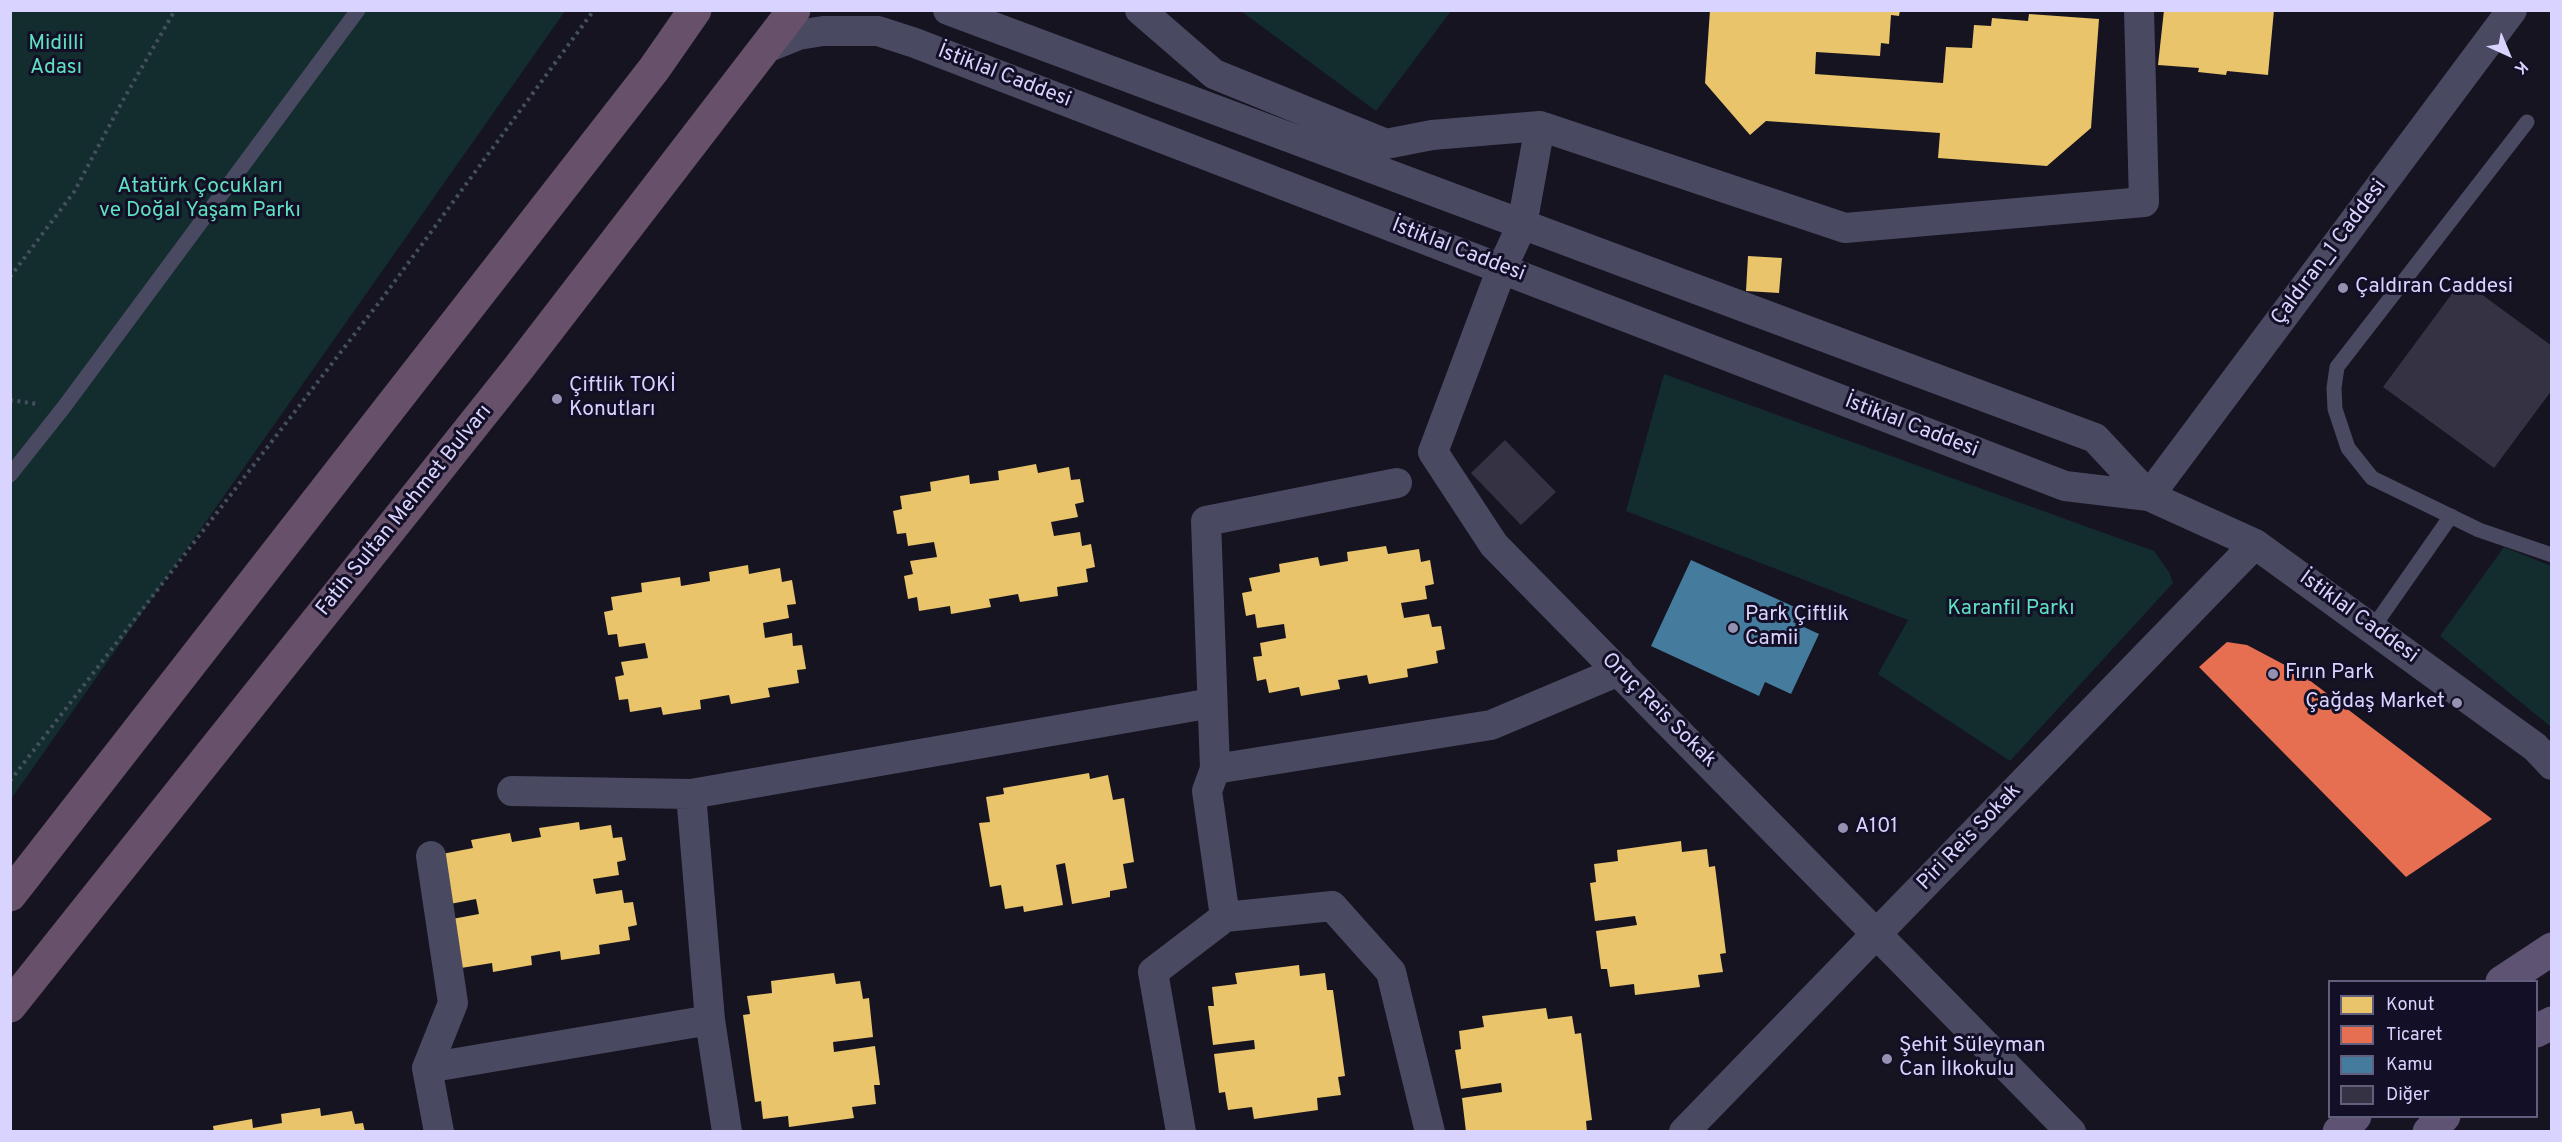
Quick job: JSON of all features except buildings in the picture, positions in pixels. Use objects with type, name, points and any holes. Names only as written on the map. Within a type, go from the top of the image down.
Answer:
[{"type":"highway","points":[[10,895],[639,87],[695,10]]},
{"type":"highway","name":"Fatih Sultan Mehmet Bulvarı","points":[[10,1006],[517,370],[794,10]]},
{"type":"main road","points":[[2504,980],[2552,949]]},
{"type":"main road","points":[[2538,1031],[2552,1023]]},
{"type":"main road","points":[[2339,1131],[2353,1118]]},
{"type":"main road","points":[[2429,1131],[2442,1118]]},
{"type":"street","name":"İstiklal Caddesi","points":[[948,10],[2095,438],[2149,496]]},
{"type":"street","points":[[1140,10],[1214,74],[1386,144],[1432,135],[1540,126],[1845,228],[2144,202],[2139,10]]},
{"type":"street","name":"Çaldıran_1 Caddesi","points":[[2149,496],[2512,10]]},
{"type":"street","name":"İstiklal Caddesi","points":[[766,48],[806,33],[878,31],[915,43],[1502,268],[2065,486],[2149,496],[2255,544],[2535,747],[2552,765]]},
{"type":"street","name":"Oruç Reis Sokak","points":[[1540,126],[1522,225],[1502,268],[1433,452],[1494,545],[1875,935],[2071,1131]]},
{"type":"street","points":[[1225,917],[1207,791],[1215,769],[1206,521],[1397,483]]},
{"type":"street","name":"Piri Reis Sokak","points":[[1684,1131],[2255,544]]},
{"type":"street","points":[[1215,769],[1491,725],[1619,671]]},
{"type":"street","points":[[512,791],[691,794],[1212,703]]},
{"type":"street","points":[[691,794],[710,1020],[728,1131]]},
{"type":"street","points":[[431,856],[453,1003],[427,1068],[439,1131]]},
{"type":"street","points":[[1181,1131],[1153,972],[1225,917],[1332,906],[1391,972],[1430,1131]]},
{"type":"street","points":[[427,1068],[710,1020]]},
{"type":"lane","points":[[10,475],[64,407],[358,10]]},
{"type":"lane","points":[[2528,122],[2337,367],[2334,388],[2335,409],[2348,448],[2372,478],[2479,530],[2552,555]]},
{"type":"lane","points":[[2372,629],[2451,516]]},
{"type":"path","points":[[10,277],[74,192],[175,10]]},
{"type":"path","points":[[10,781],[384,296],[594,10]]},
{"type":"green space","name":"Atatürk Çocukları ve Doğal Yaşam Parkı","points":[[11,11],[565,11],[11,799]]},
{"type":"green space","points":[[1241,11],[1451,11],[1376,111]]},
{"type":"green space","name":"Karanfil Parkı","points":[[1664,374],[2154,551],[2169,572],[2173,583],[2010,761],[1878,674],[1908,620],[1626,511]]},
{"type":"green space","points":[[2504,547],[2551,566],[2551,727],[2440,636]]},
{"type":"place","name":"Çaldıran Caddesi","points":[[2343,288]]},
{"type":"place","name":"Çiftlik TOKİ Konutları","points":[[557,399]]},
{"type":"place","name":"Park Çiftlik Camii","points":[[1733,628]]},
{"type":"place","name":"Fırın Park","points":[[2273,674]]},
{"type":"place","name":"Çağdaş Market","points":[[2457,703]]},
{"type":"place","name":"A101","points":[[1843,828]]},
{"type":"place","name":"Şehit Süleyman Can İlkokulu","points":[[1887,1059]]},
{"type":"park label","name":"Midilli Adası","points":[[56,57]]}]
